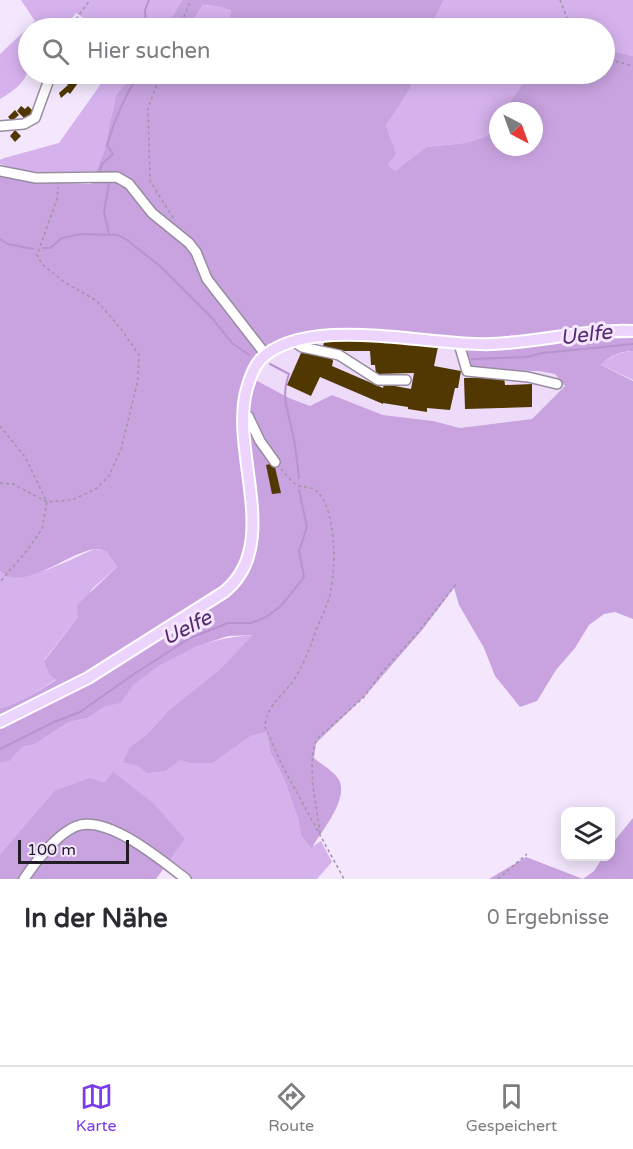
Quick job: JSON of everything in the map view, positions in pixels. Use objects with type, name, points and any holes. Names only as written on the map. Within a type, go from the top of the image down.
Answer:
[{"type":"main road","points":[[0,722],[88,678],[224,592],[238,580],[249,558],[253,535],[242,414],[248,382],[256,366],[266,356],[293,341],[328,335],[459,344],[494,344],[608,330],[633,331]]},
{"type":"street","points":[[0,126],[24,124],[35,118],[47,84]]},
{"type":"street","points":[[0,171],[36,178],[117,177],[129,184],[153,213],[189,243],[196,252],[207,279],[266,356]]},
{"type":"street","points":[[293,341],[302,347],[339,355],[378,380],[406,380]]},
{"type":"street","points":[[459,344],[467,371],[490,375],[509,374],[557,384]]},
{"type":"street","points":[[242,414],[248,416],[260,441],[276,462]]},
{"type":"street","points":[[24,879],[38,859],[63,834],[77,826],[87,824],[102,827],[124,837],[186,879]]},
{"type":"path","points":[[77,18],[90,0]]},
{"type":"path","points":[[183,18],[191,0]]},
{"type":"path","points":[[560,0],[567,18]]},
{"type":"path","points":[[615,61],[633,66]]},
{"type":"path","points":[[158,84],[148,108],[150,181],[174,220]]},
{"type":"path","points":[[0,483],[13,484],[47,502],[72,500],[96,489],[109,476],[121,450],[138,380],[139,355],[121,329],[97,301],[64,282],[42,264],[38,255],[57,199],[58,177]]},
{"type":"path","points":[[0,426],[25,457],[47,502],[42,528],[25,553],[0,582]]},
{"type":"path","points":[[276,462],[295,484],[317,490],[330,518],[333,537],[332,589],[306,658],[293,681],[273,702],[265,721],[265,727],[283,766],[344,879]]},
{"type":"path","points":[[321,837],[313,764],[315,743],[364,697],[457,583]]},
{"type":"path","points":[[498,879],[527,854]]},
{"type":"shaded area","points":[[21,0],[182,0],[172,18],[83,18],[76,13],[72,18],[33,18]]},
{"type":"shaded area","points":[[182,0],[444,0],[435,18],[229,18],[231,10],[203,5],[195,18],[172,18]]},
{"type":"shaded area","points":[[444,0],[633,0],[633,56],[615,52],[615,18],[435,18]]},
{"type":"shaded area","points":[[203,5],[231,10],[229,18],[195,18]]},
{"type":"shaded area","points":[[18,37],[18,84],[21,84],[0,99],[0,54]]},
{"type":"shaded area","points":[[615,52],[633,56],[633,331],[597,332],[491,344],[359,335],[323,336],[292,343],[266,356],[250,377],[289,398],[310,406],[332,395],[383,415],[433,421],[460,428],[532,419],[565,386],[555,374],[539,371],[480,370],[472,367],[461,347],[633,338],[633,351],[616,355],[601,365],[633,381],[633,619],[615,612],[604,614],[589,625],[575,648],[556,670],[537,701],[520,707],[495,676],[484,648],[459,605],[454,588],[423,629],[364,697],[316,743],[314,758],[334,774],[341,788],[333,815],[312,848],[301,836],[298,819],[284,779],[270,752],[267,732],[251,736],[213,763],[190,763],[180,760],[166,771],[147,773],[138,766],[123,762],[130,747],[148,733],[169,710],[221,668],[253,635],[228,636],[195,647],[160,665],[133,685],[121,703],[104,707],[88,718],[69,722],[35,744],[22,747],[10,761],[0,763],[0,723],[89,679],[234,587],[246,569],[252,550],[255,509],[246,426],[249,380],[243,406],[243,434],[253,520],[251,547],[242,571],[224,592],[88,678],[0,722],[0,708],[20,701],[56,680],[50,675],[44,661],[78,617],[77,605],[117,567],[106,551],[97,549],[22,577],[10,577],[0,571],[0,175],[33,182],[91,184],[104,151],[116,95],[125,84],[411,84],[386,126],[396,154],[387,165],[395,171],[426,147],[465,143],[487,136],[489,133],[489,156],[543,156],[543,102],[510,102],[523,84],[615,84]]},
{"type":"shaded area","points":[[101,84],[125,84],[116,95],[104,151],[96,171],[35,172],[0,164],[0,160],[4,158],[59,143]]},
{"type":"shaded area","points":[[411,84],[523,84],[510,102],[489,102],[489,133],[487,136],[465,143],[426,147],[395,171],[386,165],[386,126]]},
{"type":"shaded area","points":[[323,338],[421,342],[461,347],[495,371],[539,371],[555,374],[565,386],[532,419],[459,428],[433,421],[383,415],[332,395],[311,406],[289,398],[250,377],[282,349]]},
{"type":"shaded area","points":[[633,351],[633,380],[601,365],[616,355]]},
{"type":"shaded area","points":[[95,549],[106,551],[117,567],[92,589],[78,617],[44,660],[56,679],[28,696],[0,708],[0,571],[9,576],[33,574]]},
{"type":"shaded area","points":[[254,635],[221,668],[169,710],[148,733],[130,747],[166,771],[180,759],[190,763],[213,763],[251,736],[267,732],[270,752],[284,779],[298,819],[301,836],[312,847],[321,841],[332,862],[317,879],[189,879],[168,862],[185,839],[104,783],[54,791],[0,854],[0,763],[10,761],[22,747],[35,744],[69,722],[88,718],[104,707],[120,703],[134,684],[146,673],[175,656],[206,643]]},
{"type":"shaded area","points":[[113,772],[153,803],[185,839],[156,879],[0,879],[0,854],[54,791],[90,778],[104,783]]},
{"type":"shaded area","points":[[633,818],[633,879],[583,879],[594,871],[600,861],[615,861],[615,840]]},
{"type":"shaded area","points":[[526,857],[583,879],[489,879]]},
{"type":"building","points":[[77,84],[70,94],[68,92],[61,98],[59,93],[68,85]]},
{"type":"building","points":[[21,106],[25,109],[28,106],[34,112],[26,120],[17,111]]},
{"type":"building","points":[[15,110],[19,115],[12,121],[8,117]]},
{"type":"building","points":[[15,130],[21,136],[15,142],[10,136]]},
{"type":"building","points":[[325,337],[345,341],[396,340],[396,344],[419,343],[438,347],[434,366],[461,371],[450,410],[427,408],[427,412],[383,404],[320,377],[311,396],[287,385],[301,353],[331,356],[332,366],[383,388],[384,384],[411,389],[414,373],[376,374],[375,365],[371,365],[370,351],[345,351],[323,347]]},
{"type":"building","points":[[504,377],[505,385],[532,384],[532,407],[465,409],[464,378]]},
{"type":"building","points":[[274,463],[281,493],[272,494],[266,465]]},
{"type":"waterway","points":[[145,18],[145,10],[149,0]]},
{"type":"waterway","points":[[100,170],[102,164],[113,154],[107,145],[124,99],[133,84]]},
{"type":"waterway","points":[[109,184],[104,212],[109,234]]},
{"type":"waterway","points":[[43,248],[50,248],[62,238],[81,234],[118,235],[161,267],[212,318],[232,343],[249,355]]},
{"type":"waterway","points":[[0,239],[8,244],[33,249]]},
{"type":"waterway","name":"Uelfe","points":[[472,359],[526,357],[543,353],[633,344]]},
{"type":"waterway","name":"Uelfe","points":[[270,364],[289,374],[285,398],[299,478]]},
{"type":"waterway","name":"Uelfe","points":[[0,749],[54,722],[80,712],[190,638],[228,623],[251,623],[266,617],[281,606],[304,577],[299,551],[307,527],[299,490]]}]
